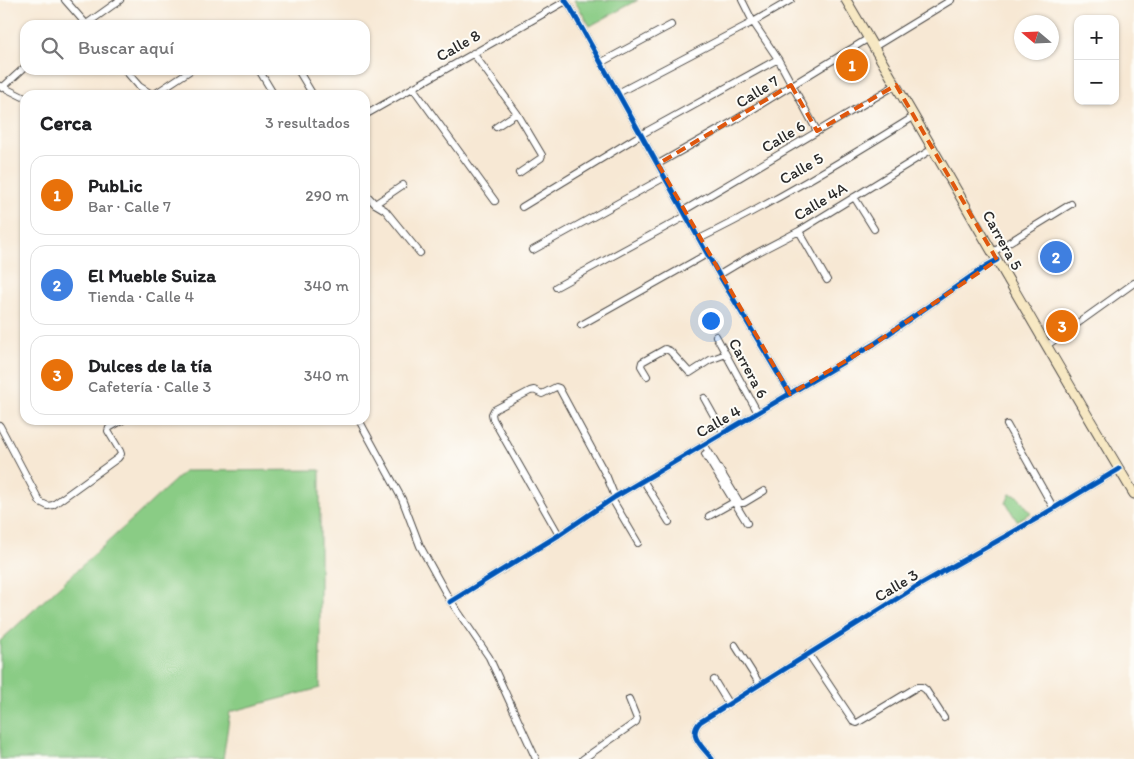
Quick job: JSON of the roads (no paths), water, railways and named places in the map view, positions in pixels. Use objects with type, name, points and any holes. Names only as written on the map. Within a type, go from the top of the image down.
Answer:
[{"type":"main road","name":"Carrera 5","points":[[846,0],[1134,494]]},
{"type":"street","points":[[65,0],[82,20]]},
{"type":"street","points":[[93,20],[120,0]]},
{"type":"street","points":[[742,0],[753,22],[778,59],[817,131]]},
{"type":"street","points":[[618,93],[791,0]]},
{"type":"street","points":[[874,47],[951,0]]},
{"type":"street","points":[[566,1],[602,62],[707,254],[790,394]]},
{"type":"street","name":"Calle 8","points":[[370,112],[473,52],[566,1]]},
{"type":"street","points":[[602,62],[671,25]]},
{"type":"street","name":"Calle 7","points":[[658,164],[732,122],[869,38]]},
{"type":"street","points":[[473,52],[517,113],[542,155],[519,173]]},
{"type":"street","points":[[522,207],[642,134],[778,59]]},
{"type":"street","points":[[20,71],[1,87],[20,96]]},
{"type":"street","points":[[129,75],[145,90]]},
{"type":"street","points":[[161,90],[183,75]]},
{"type":"street","points":[[262,75],[271,90]]},
{"type":"street","points":[[301,75],[310,90]]},
{"type":"street","name":"Calle 6","points":[[556,287],[684,213],[896,85]]},
{"type":"street","points":[[412,88],[495,201]]},
{"type":"street","points":[[496,126],[517,113]]},
{"type":"street","name":"Calle 5","points":[[699,239],[763,206],[915,116]]},
{"type":"street","name":"Calle 4A","points":[[719,275],[748,257],[799,231],[934,148]]},
{"type":"street","points":[[533,250],[665,177]]},
{"type":"street","points":[[375,204],[403,185]]},
{"type":"street","points":[[854,197],[874,230]]},
{"type":"street","points":[[370,198],[375,204],[386,210],[420,253]]},
{"type":"street","name":"Calle 4","points":[[450,602],[559,535],[643,480],[874,344],[978,272],[995,256],[1071,204]]},
{"type":"street","points":[[799,231],[827,280]]},
{"type":"street","points":[[581,324],[707,254]]},
{"type":"street","points":[[1046,346],[1134,284]]},
{"type":"street","name":"Carrera 6","points":[[716,336],[758,413]]},
{"type":"street","points":[[647,376],[641,366],[642,362],[665,349],[670,351],[690,373],[710,360],[726,354]]},
{"type":"street","points":[[559,535],[493,419],[492,414],[494,410],[530,391],[534,390],[542,394],[556,387],[559,388],[602,469],[614,498],[638,543]]},
{"type":"street","points":[[704,398],[723,432]]},
{"type":"street","points":[[0,426],[40,502],[48,506],[53,505],[118,458],[121,454],[120,450],[108,431],[114,425]]},
{"type":"street","points":[[362,425],[402,499],[420,546],[450,602],[489,658],[536,759]]},
{"type":"street","points":[[1007,425],[1053,507]]},
{"type":"street","points":[[702,445],[740,503],[744,503],[764,491]]},
{"type":"street","points":[[702,445],[747,523]]},
{"type":"street","name":"Calle 3","points":[[712,759],[695,736],[695,727],[700,722],[759,683],[914,588],[1036,519],[1053,507],[1119,469]]},
{"type":"street","points":[[643,480],[669,522]]},
{"type":"street","points":[[709,516],[734,502]]},
{"type":"street","points":[[735,645],[759,683]]},
{"type":"street","points":[[808,653],[854,722],[857,723],[917,687],[922,687],[926,690],[944,718]]},
{"type":"street","points":[[714,680],[728,703]]},
{"type":"street","points":[[583,759],[636,722],[637,719],[629,699]]},
{"type":"place","name":"PubLic","points":[[852,65]]},
{"type":"place","name":"El Mueble Suiza","points":[[1056,257]]},
{"type":"place","name":"Dulces de la tía","points":[[1062,326]]}]
